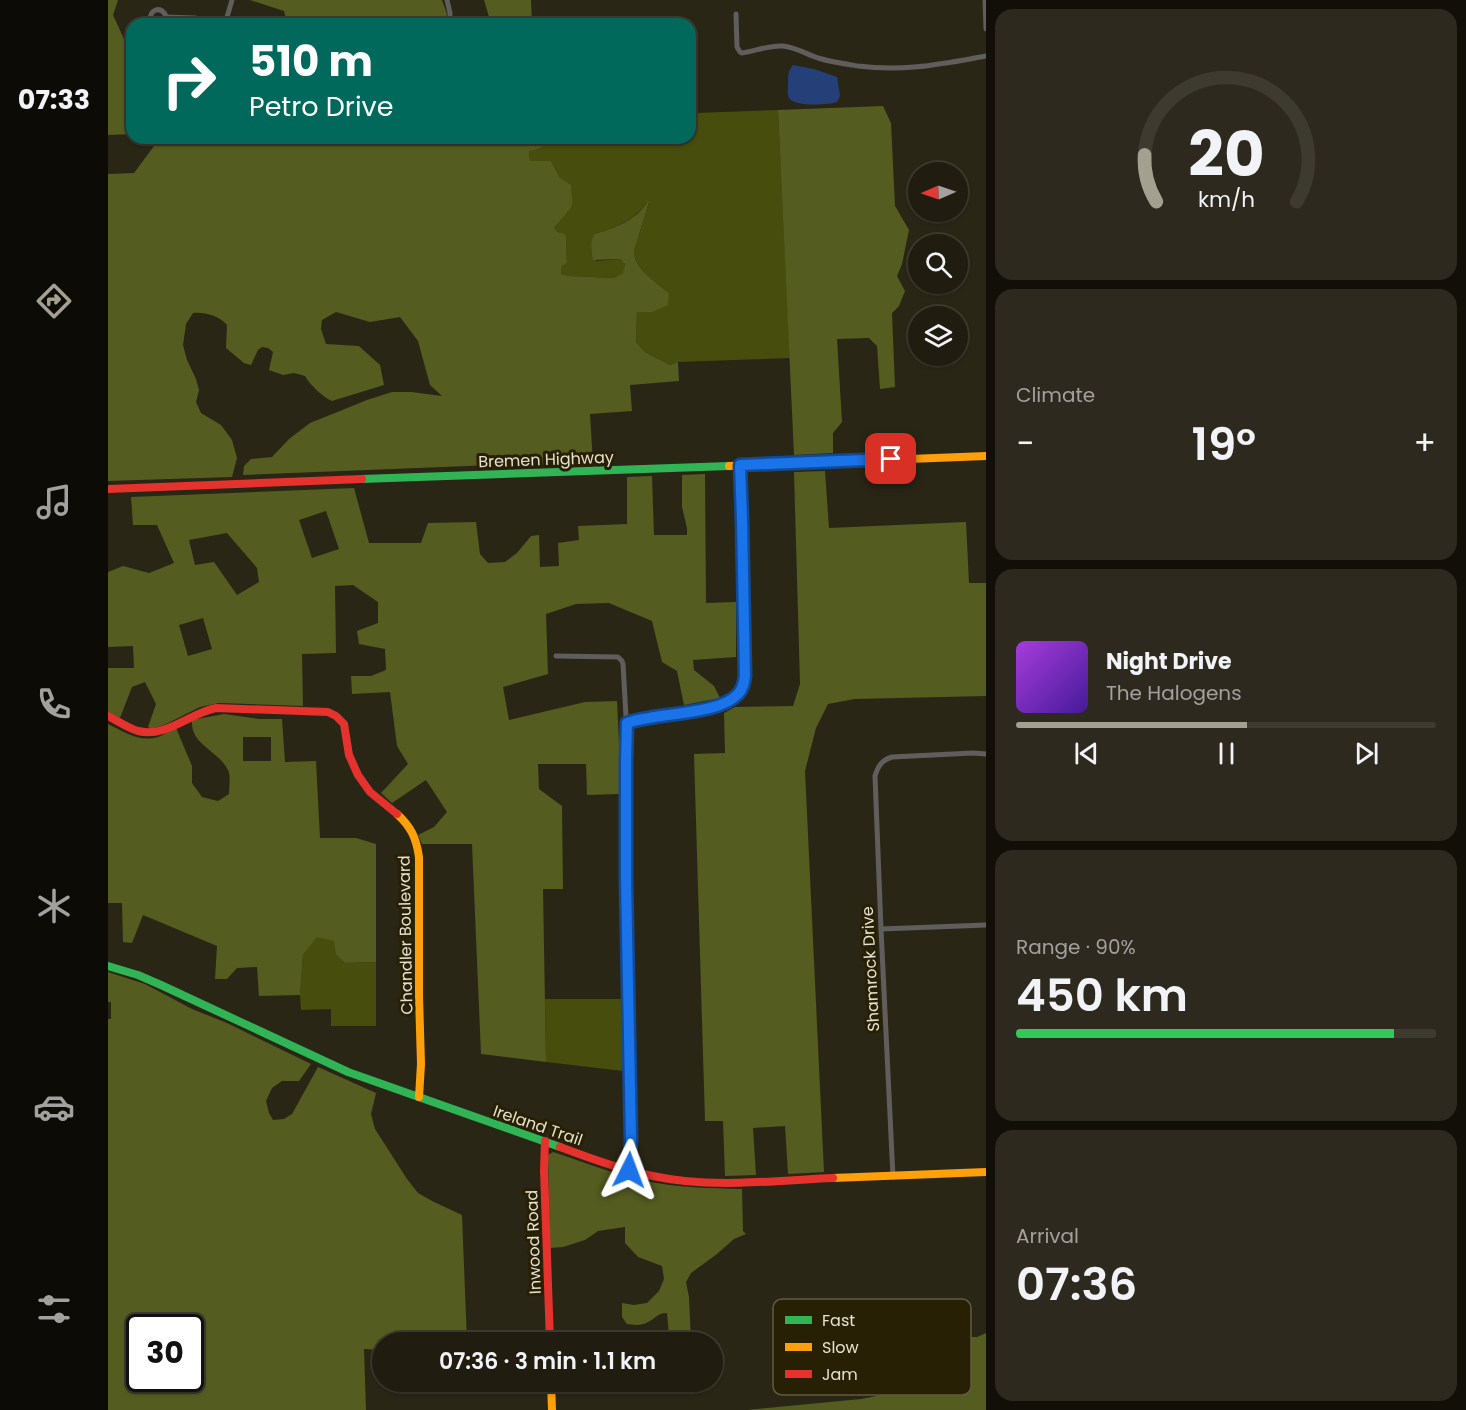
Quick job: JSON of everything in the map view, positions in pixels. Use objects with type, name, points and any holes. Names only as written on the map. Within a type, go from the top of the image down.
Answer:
[{"type":"street","points":[[227,18],[232,0]]},
{"type":"street","points":[[447,0],[450,18]]},
{"type":"street","points":[[985,0],[986,29]]},
{"type":"street","points":[[150,18],[152,11],[155,10],[161,10],[166,17],[195,18]]},
{"type":"street","points":[[735,14],[737,47],[740,52]]},
{"type":"street","points":[[740,52],[784,46],[836,62],[897,69],[986,56]]},
{"type":"street","points":[[734,58],[740,52]]},
{"type":"street","name":"Bremen Highway","points":[[108,489],[986,456]]},
{"type":"street","points":[[627,723],[645,717],[720,705],[733,698],[741,690],[745,676],[740,465]]},
{"type":"street","points":[[556,656],[613,656],[620,658],[623,664],[627,723],[626,848],[631,1140],[629,1170]]},
{"type":"street","name":"Chandler Boulevard","points":[[108,716],[129,728],[146,733],[163,730],[200,712],[216,708],[325,711],[334,713],[341,719],[344,724],[351,763],[360,779],[370,791],[406,822],[417,844],[421,1064],[419,1097]]},
{"type":"street","name":"Shamrock Drive","points":[[893,1177],[875,783],[877,771],[882,762],[888,758],[900,756],[986,754]]},
{"type":"street","points":[[881,929],[986,925]]},
{"type":"street","name":"Ireland Trail","points":[[108,966],[161,985],[336,1067],[629,1170],[665,1178],[718,1183],[986,1172]]},
{"type":"street","name":"Inwood Road","points":[[544,1141],[550,1332]]},
{"type":"street","points":[[551,1392],[552,1410]]},
{"type":"green space","points":[[108,0],[118,0],[113,15],[124,39],[126,38],[126,134],[108,135]]},
{"type":"green space","points":[[250,0],[442,0],[447,14],[446,18],[286,18],[284,11]]},
{"type":"green space","points":[[484,0],[531,0],[532,18],[489,18]]},
{"type":"green space","points":[[883,106],[891,123],[895,206],[909,230],[902,264],[897,276],[905,291],[899,306],[892,313],[895,387],[880,389],[877,346],[869,338],[837,339],[842,422],[833,433],[833,453],[794,455],[778,110]]},
{"type":"green space","points":[[778,110],[790,358],[678,362],[670,365],[645,352],[636,342],[637,312],[652,312],[669,293],[647,275],[635,258],[634,251],[649,202],[624,222],[595,234],[596,261],[620,259],[625,264],[624,273],[614,278],[561,274],[561,267],[567,263],[566,237],[553,228],[568,212],[560,178],[551,161],[530,161],[529,150],[549,144],[696,144],[696,113]]},
{"type":"green space","points":[[156,144],[549,144],[529,151],[530,161],[551,161],[560,178],[571,185],[572,205],[554,228],[566,237],[567,263],[561,267],[561,274],[614,278],[623,273],[625,264],[620,259],[593,260],[592,240],[595,234],[631,219],[649,202],[634,251],[635,258],[647,275],[669,293],[668,305],[652,312],[637,312],[636,342],[645,352],[670,365],[678,362],[679,381],[630,385],[632,411],[590,414],[593,463],[526,465],[515,458],[503,456],[493,465],[243,475],[244,466],[251,459],[272,457],[289,439],[310,423],[367,400],[392,392],[442,396],[430,385],[418,341],[400,317],[370,322],[336,312],[322,320],[321,329],[326,344],[359,346],[380,365],[384,385],[332,401],[317,390],[305,376],[294,373],[283,375],[269,370],[273,352],[268,348],[262,347],[258,350],[251,365],[244,363],[226,348],[227,325],[212,315],[193,313],[186,324],[183,345],[199,390],[196,402],[201,413],[221,425],[232,440],[237,458],[232,477],[108,481],[108,174],[134,173]]},
{"type":"green space","points":[[825,471],[829,528],[966,522],[969,583],[986,583],[986,696],[855,699],[828,704],[816,728],[805,771],[824,1172],[788,1174],[785,1126],[753,1128],[756,1175],[725,1176],[723,1121],[705,1121],[694,754],[725,753],[724,713],[735,707],[793,706],[800,684],[794,472]]},
{"type":"green space","points":[[705,474],[706,603],[736,602],[736,657],[693,660],[694,670],[714,686],[720,698],[684,705],[677,671],[662,662],[652,621],[609,603],[576,604],[546,614],[548,674],[503,687],[509,720],[585,702],[617,701],[619,794],[587,795],[586,764],[538,764],[539,789],[562,806],[563,889],[543,889],[546,1062],[481,1054],[472,844],[422,844],[418,835],[434,827],[447,812],[426,780],[392,803],[381,793],[408,764],[397,746],[390,692],[352,694],[351,676],[371,676],[386,670],[385,649],[359,644],[357,631],[378,623],[378,602],[353,585],[335,586],[336,653],[302,654],[303,706],[219,703],[200,707],[151,729],[148,727],[156,704],[145,682],[132,687],[120,718],[108,712],[108,668],[134,668],[133,646],[108,647],[108,572],[123,566],[149,573],[174,563],[157,525],[133,525],[131,497],[354,488],[369,543],[421,543],[428,523],[476,522],[480,554],[488,563],[505,562],[517,553],[531,536],[539,535],[540,567],[559,566],[558,543],[579,540],[578,526],[627,524],[627,477],[652,476],[654,535],[687,535],[682,507],[682,475]],"holes":[[[326,511],[339,549],[312,558],[299,520]],[[227,533],[257,568],[259,582],[237,595],[214,562],[195,565],[189,540]],[[203,618],[212,649],[188,656],[179,625]]]},
{"type":"green space","points":[[224,714],[259,719],[282,719],[285,762],[316,761],[320,838],[356,838],[376,844],[376,962],[345,963],[336,955],[334,941],[317,937],[303,955],[300,995],[259,996],[257,967],[237,968],[227,979],[215,979],[217,946],[143,915],[132,943],[123,942],[122,903],[108,903],[108,724],[130,735],[148,739],[176,728],[192,766],[192,783],[202,797],[218,801],[229,794],[229,772],[224,763],[195,736],[192,720]],"holes":[[[243,737],[271,737],[271,761],[243,761]]]},
{"type":"green space","points":[[317,936],[335,941],[336,955],[345,963],[376,962],[376,1026],[331,1026],[331,1009],[301,1010],[303,955]]},
{"type":"green space","points":[[108,972],[145,984],[192,1009],[227,1023],[311,1064],[299,1081],[282,1081],[272,1088],[266,1101],[273,1120],[284,1119],[292,1114],[318,1067],[376,1093],[371,1114],[375,1129],[407,1179],[418,1193],[462,1215],[467,1332],[372,1332],[372,1349],[364,1349],[366,1410],[108,1410],[108,1019],[111,1019],[111,1002],[108,1002]]},
{"type":"green space","points":[[545,999],[623,999],[623,1071],[546,1062]]},
{"type":"green space","points":[[553,1152],[622,1175],[658,1183],[742,1189],[743,1231],[746,1234],[734,1239],[691,1273],[686,1282],[691,1332],[669,1332],[667,1313],[640,1325],[627,1324],[622,1317],[622,1303],[634,1305],[647,1303],[659,1291],[664,1279],[662,1266],[638,1257],[625,1243],[625,1227],[598,1231],[585,1240],[563,1247],[550,1248],[548,1155]]},
{"type":"green space","points":[[986,1333],[986,1410],[747,1410],[882,1395],[971,1395],[971,1337]]},
{"type":"water","points":[[793,65],[837,77],[840,96],[837,102],[812,104],[792,101],[788,96],[788,89],[789,73]]},
{"type":"traffic: fast","points":[[362,479],[729,466]]},
{"type":"traffic: fast","points":[[108,966],[161,985],[348,1072],[560,1147]]},
{"type":"traffic: slow","points":[[729,466],[986,456]]},
{"type":"traffic: slow","points":[[397,814],[412,833],[419,857],[421,1064],[419,1097]]},
{"type":"traffic: slow","points":[[833,1178],[986,1172]]},
{"type":"traffic: slow","points":[[551,1392],[552,1410]]},
{"type":"traffic: jam","points":[[108,489],[362,479]]},
{"type":"traffic: jam","points":[[108,716],[134,730],[148,732],[168,728],[216,708],[328,712],[344,724],[349,755],[358,775],[370,792],[397,814]]},
{"type":"traffic: jam","points":[[545,1141],[550,1332]]},
{"type":"traffic: jam","points":[[560,1147],[637,1172],[685,1181],[740,1183],[833,1178]]},
{"type":"route","points":[[629,1170],[631,1140],[626,880],[627,723],[645,717],[720,705],[733,698],[741,690],[745,676],[740,465],[891,459]]}]
